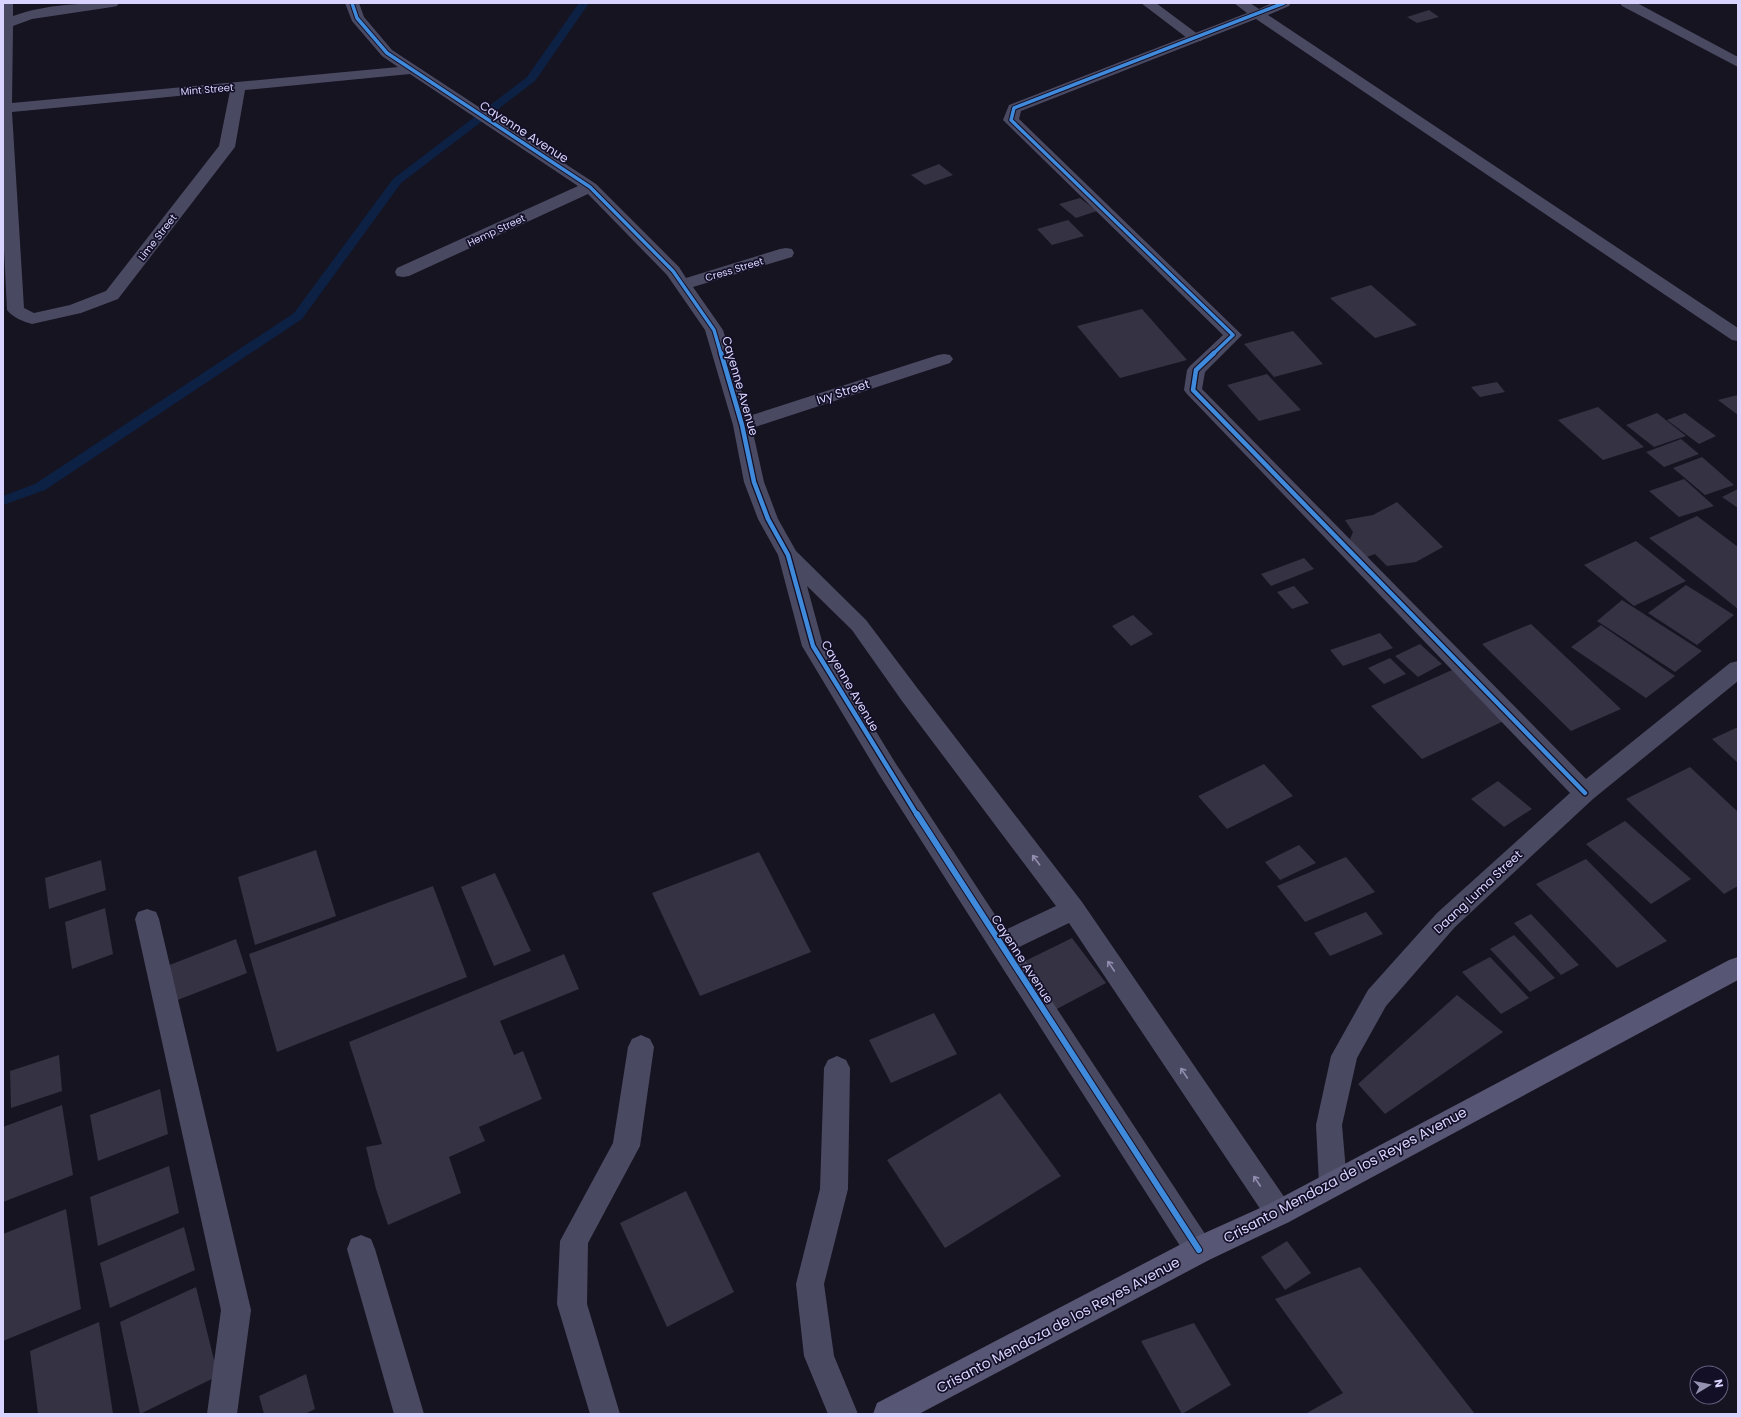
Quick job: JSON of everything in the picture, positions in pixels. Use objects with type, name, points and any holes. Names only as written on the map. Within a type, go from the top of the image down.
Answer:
[{"type":"main road","name":"Crisanto Mendoza de los Reyes Avenue","points":[[888,1414],[1199,1250],[1279,1213],[1738,968]]},
{"type":"street","points":[[4,108],[6,3]]},
{"type":"street","points":[[5,24],[29,15],[112,3]]},
{"type":"street","name":"Cayenne Avenue","points":[[352,3],[357,18],[387,53],[590,187],[646,242],[672,271],[714,330],[742,425],[754,482],[768,519],[788,555],[813,646],[888,770],[1199,1250]]},
{"type":"street","points":[[1241,3],[1738,336]]},
{"type":"street","points":[[1284,3],[1014,108],[1011,120],[1233,335],[1196,370],[1193,390],[1585,793]]},
{"type":"street","name":"Mint Street","points":[[4,108],[411,70]]},
{"type":"street","name":"Lime Street","points":[[4,108],[16,310],[32,319],[76,309],[112,295],[227,148],[238,86]]},
{"type":"street","name":"Hemp Street","points":[[403,272],[590,187]]},
{"type":"street","name":"Cress Street","points":[[682,285],[786,253]]},
{"type":"street","name":"Ivy Street","points":[[742,425],[944,359]]},
{"type":"street","name":"Cayenne Avenue","points":[[788,555],[859,625],[910,695],[1073,909],[1279,1213]]},
{"type":"street","name":"Daang Luma Street","points":[[1333,1183],[1329,1125],[1344,1056],[1377,998],[1446,920],[1585,793],[1738,669]]},
{"type":"street","points":[[1001,944],[1073,909]]},
{"type":"street","points":[[147,919],[236,1310],[222,1414]]},
{"type":"street","points":[[605,1414],[572,1304],[574,1242],[626,1146],[641,1047]]},
{"type":"street","points":[[837,1068],[834,1190],[810,1284],[819,1356],[843,1414]]},
{"type":"street","points":[[361,1249],[409,1414]]},
{"type":"lane","points":[[1148,3],[1196,38]]},
{"type":"lane","points":[[1627,3],[1738,63]]},
{"type":"building","points":[[1429,10],[1439,17],[1417,23],[1407,17]]},
{"type":"building","points":[[939,164],[953,175],[925,185],[911,175]]},
{"type":"building","points":[[1080,198],[1097,211],[1076,218],[1059,204]]},
{"type":"building","points":[[1068,220],[1084,236],[1052,245],[1037,229]]},
{"type":"building","points":[[1371,285],[1417,325],[1375,338],[1330,298]]},
{"type":"building","points":[[1142,309],[1187,360],[1120,378],[1077,326]]},
{"type":"building","points":[[1293,331],[1323,364],[1274,377],[1244,344]]},
{"type":"building","points":[[1267,374],[1301,410],[1259,421],[1227,385]]},
{"type":"building","points":[[1497,382],[1505,392],[1480,397],[1471,387]]},
{"type":"building","points":[[1738,395],[1738,415],[1718,400]]},
{"type":"building","points":[[1598,407],[1644,447],[1603,460],[1558,420]]},
{"type":"building","points":[[1657,413],[1686,436],[1654,447],[1626,425]]},
{"type":"building","points":[[1685,413],[1716,436],[1699,444],[1667,420]]},
{"type":"building","points":[[1681,439],[1699,454],[1664,467],[1646,452]]},
{"type":"building","points":[[1702,457],[1734,485],[1705,495],[1673,468]]},
{"type":"building","points":[[1684,479],[1714,506],[1679,517],[1649,491]]},
{"type":"building","points":[[1738,489],[1738,508],[1722,497]]},
{"type":"building","points":[[1397,502],[1443,547],[1416,562],[1387,566],[1375,554],[1364,558],[1350,539],[1353,532],[1345,520],[1373,515]]},
{"type":"building","points":[[1697,516],[1738,547],[1738,609],[1649,538]]},
{"type":"building","points":[[1636,541],[1686,581],[1634,606],[1584,565]]},
{"type":"building","points":[[1304,558],[1314,569],[1271,586],[1261,574]]},
{"type":"building","points":[[1686,585],[1734,615],[1697,645],[1648,613]]},
{"type":"building","points":[[1294,586],[1309,603],[1292,609],[1277,592]]},
{"type":"building","points":[[1622,600],[1702,651],[1675,672],[1597,621]]},
{"type":"building","points":[[1133,615],[1153,634],[1131,646],[1112,626]]},
{"type":"building","points":[[1531,624],[1621,709],[1571,731],[1482,644]]},
{"type":"building","points":[[1601,625],[1675,676],[1646,698],[1571,647]]},
{"type":"building","points":[[1380,633],[1393,648],[1343,666],[1330,650]]},
{"type":"building","points":[[1420,644],[1442,664],[1418,677],[1395,656]]},
{"type":"building","points":[[1390,658],[1406,674],[1384,684],[1368,668]]},
{"type":"building","points":[[1452,670],[1504,721],[1422,759],[1371,706]]},
{"type":"building","points":[[1738,727],[1738,763],[1712,739]]},
{"type":"building","points":[[1264,764],[1293,796],[1227,829],[1198,796]]},
{"type":"building","points":[[1690,767],[1738,812],[1738,886],[1724,894],[1626,799]]},
{"type":"building","points":[[1498,781],[1532,809],[1504,827],[1471,799]]},
{"type":"building","points":[[1625,821],[1691,879],[1651,904],[1586,844]]},
{"type":"building","points":[[1299,845],[1316,863],[1280,880],[1265,862]]},
{"type":"building","points":[[316,850],[336,916],[255,945],[238,877]]},
{"type":"building","points":[[759,852],[811,952],[700,996],[652,893]]},
{"type":"building","points":[[1346,857],[1375,892],[1305,922],[1277,886]]},
{"type":"building","points":[[1586,859],[1667,941],[1617,968],[1536,884]]},
{"type":"building","points":[[101,860],[106,890],[49,909],[45,878]]},
{"type":"building","points":[[495,873],[531,951],[494,966],[461,887]]},
{"type":"building","points":[[433,886],[467,977],[277,1052],[249,954]]},
{"type":"building","points":[[105,908],[113,954],[72,969],[65,922]]},
{"type":"building","points":[[1366,912],[1383,934],[1330,956],[1314,933]]},
{"type":"building","points":[[1531,914],[1579,965],[1561,975],[1514,923]]},
{"type":"building","points":[[1514,935],[1555,978],[1530,992],[1490,949]]},
{"type":"building","points":[[1072,938],[1106,983],[1055,1010],[1021,963]]},
{"type":"building","points":[[236,939],[247,973],[175,1001],[167,966]]},
{"type":"building","points":[[564,954],[579,989],[500,1021],[514,1055],[523,1051],[542,1099],[479,1127],[485,1141],[449,1157],[461,1193],[388,1225],[376,1189],[366,1147],[382,1144],[349,1042]]},
{"type":"building","points":[[1490,957],[1529,998],[1501,1014],[1462,972]]},
{"type":"building","points":[[1457,995],[1503,1032],[1385,1114],[1358,1084]]},
{"type":"building","points":[[934,1013],[957,1054],[891,1083],[869,1040]]},
{"type":"building","points":[[59,1055],[62,1091],[11,1108],[10,1071]]},
{"type":"building","points":[[160,1089],[168,1134],[98,1161],[90,1115]]},
{"type":"building","points":[[1000,1093],[1061,1176],[945,1248],[887,1160]]},
{"type":"building","points":[[62,1105],[73,1175],[3,1202],[3,1127]]},
{"type":"building","points":[[169,1166],[179,1213],[98,1246],[90,1197]]},
{"type":"building","points":[[686,1191],[734,1292],[667,1327],[620,1223]]},
{"type":"building","points":[[66,1209],[81,1309],[3,1341],[3,1234]]},
{"type":"building","points":[[184,1227],[195,1270],[110,1308],[100,1263]]},
{"type":"building","points":[[1287,1241],[1311,1273],[1285,1290],[1261,1257]]},
{"type":"building","points":[[1360,1267],[1475,1414],[1305,1414],[1343,1393],[1275,1299]]},
{"type":"building","points":[[196,1287],[218,1376],[140,1414],[120,1322]]},
{"type":"building","points":[[99,1322],[113,1414],[38,1414],[30,1351]]},
{"type":"building","points":[[1194,1323],[1231,1385],[1182,1414],[1141,1341]]},
{"type":"building","points":[[306,1374],[315,1409],[305,1414],[264,1414],[259,1396]]},
{"type":"waterway","points":[[3,501],[40,487],[298,316],[397,181],[531,79],[584,3]]},
{"type":"cycle path","points":[[352,3],[357,18],[387,53],[590,187],[673,271],[714,330],[742,425],[754,482],[768,519],[788,555],[813,646],[888,770],[1199,1250]]},
{"type":"cycle path","points":[[1284,3],[1014,108],[1011,120],[1233,335],[1196,370],[1193,390],[1585,793]]}]
